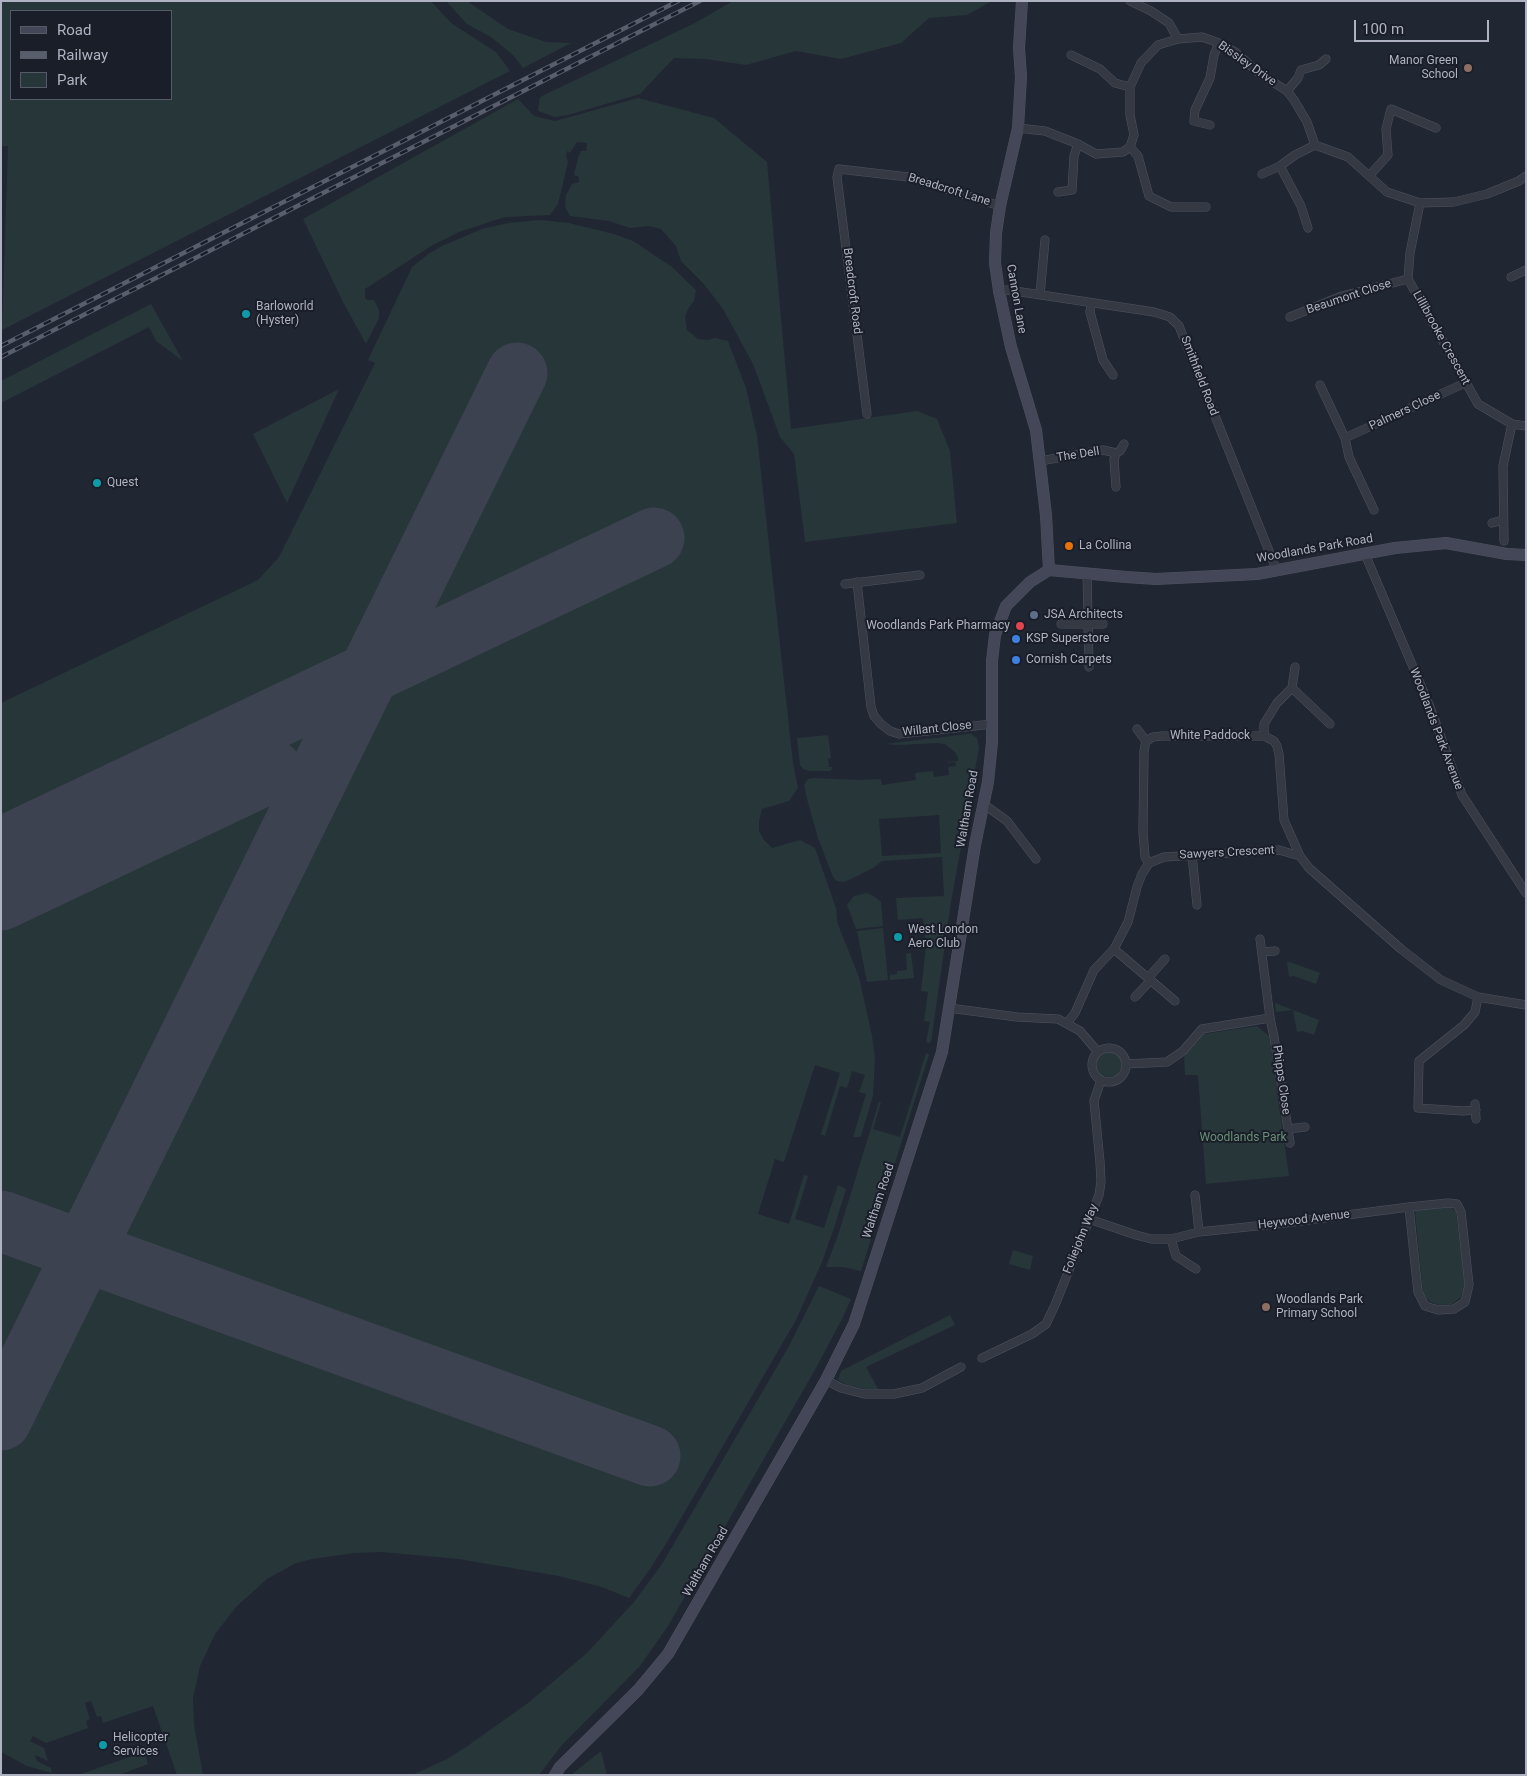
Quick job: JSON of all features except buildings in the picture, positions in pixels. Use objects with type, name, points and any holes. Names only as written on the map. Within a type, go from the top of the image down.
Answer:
[{"type":"street","name":"Cannon Lane","points":[[1022,1],[1019,48],[1021,77],[1018,128],[1000,206],[996,233],[995,263],[1011,347],[1036,430],[1046,515],[1049,570]]},
{"type":"street","points":[[1130,1],[1169,23],[1178,39]]},
{"type":"street","name":"Bissley Drive","points":[[1130,146],[1134,135],[1130,115],[1130,87],[1141,63],[1158,45],[1178,39],[1202,37],[1219,43],[1235,52],[1259,73],[1287,91],[1307,122],[1315,145]]},
{"type":"street","points":[[1210,126],[1194,121],[1195,110],[1210,78],[1214,55],[1219,43]]},
{"type":"street","points":[[1071,55],[1100,69],[1116,83],[1130,87]]},
{"type":"street","name":"Bissley Drive","points":[[1287,91],[1298,78],[1301,70],[1319,66],[1326,59]]},
{"type":"street","points":[[1369,176],[1388,155],[1386,129],[1391,109],[1436,128]]},
{"type":"street","points":[[1018,128],[1045,132],[1078,144],[1096,154],[1123,152],[1130,146],[1138,156],[1149,196],[1171,207],[1206,207]]},
{"type":"street","points":[[1058,192],[1072,190],[1074,156],[1078,144]]},
{"type":"street","points":[[1262,174],[1280,166],[1294,155],[1315,145],[1348,157],[1387,192],[1420,203],[1454,202],[1487,194],[1526,176]]},
{"type":"street","points":[[1280,166],[1301,206],[1308,228]]},
{"type":"street","name":"Breadcroft Lane","points":[[838,169],[908,177],[1000,206]]},
{"type":"street","name":"Breadcroft Road","points":[[838,169],[837,177],[867,414]]},
{"type":"street","name":"Lillibrooke Crescent","points":[[1420,203],[1410,253],[1408,279],[1478,404],[1512,424],[1526,426]]},
{"type":"street","points":[[1040,295],[1045,240]]},
{"type":"street","points":[[1511,277],[1526,270]]},
{"type":"street","name":"Beaumont Close","points":[[1290,317],[1342,296],[1408,279]]},
{"type":"street","name":"Smithfield Road","points":[[999,291],[1008,290],[1154,312],[1170,317],[1179,326],[1277,571]]},
{"type":"street","points":[[1091,303],[1090,312],[1103,360],[1113,375]]},
{"type":"street","name":"Palmers Close","points":[[1345,438],[1465,383]]},
{"type":"street","points":[[1320,385],[1345,438],[1349,457],[1374,510]]},
{"type":"street","points":[[1504,542],[1503,466],[1512,424]]},
{"type":"street","name":"The Dell","points":[[1116,487],[1114,460],[1116,453],[1120,451],[1124,444]]},
{"type":"street","name":"The Dell","points":[[1040,461],[1103,450],[1116,453]]},
{"type":"street","points":[[1492,523],[1503,520]]},
{"type":"street","name":"Woodlands Park Road","points":[[1049,570],[1156,579],[1257,574],[1395,548],[1446,543],[1507,554],[1526,555]]},
{"type":"street","name":"Woodlands Park Avenue","points":[[1365,554],[1430,707],[1462,796],[1526,893]]},
{"type":"street","name":"Waltham Road","points":[[554,1775],[642,1686],[668,1654],[826,1380],[854,1324],[942,1052],[972,863],[988,782],[993,724],[992,661],[995,635],[1006,606],[1030,582],[1049,570]]},
{"type":"street","points":[[1087,573],[1089,667]]},
{"type":"street","points":[[844,584],[920,574]]},
{"type":"street","name":"Willant Close","points":[[857,582],[870,700],[872,711],[877,721],[890,731],[899,734],[993,724]]},
{"type":"street","points":[[1061,624],[1103,624]]},
{"type":"street","points":[[1264,736],[1264,724],[1277,703],[1292,688],[1295,667]]},
{"type":"street","points":[[1292,688],[1330,724]]},
{"type":"street","points":[[1067,1023],[1075,1013],[1094,970],[1114,949],[1128,922],[1139,880],[1149,863],[1145,857],[1143,832],[1144,750],[1146,741],[1137,729]]},
{"type":"street","name":"White Paddock","points":[[1146,741],[1153,737],[1162,736],[1264,736],[1274,741],[1277,746],[1284,820],[1300,856]]},
{"type":"street","points":[[984,806],[1007,821],[1036,859]]},
{"type":"street","points":[[1279,850],[1289,834]]},
{"type":"street","name":"Sawyers Crescent","points":[[1149,863],[1164,857],[1279,850],[1300,856]]},
{"type":"street","points":[[1192,855],[1198,905]]},
{"type":"street","points":[[1300,856],[1309,868],[1401,950],[1441,980],[1478,996],[1526,1004]]},
{"type":"street","name":"Phipps Close","points":[[1260,939],[1270,1018],[1290,1144]]},
{"type":"street","points":[[1114,949],[1175,1001]]},
{"type":"street","points":[[1262,952],[1275,951]]},
{"type":"street","points":[[1136,997],[1165,959]]},
{"type":"street","points":[[1476,1111],[1418,1108],[1419,1061],[1464,1025],[1475,1012],[1478,996]]},
{"type":"street","points":[[949,1008],[1017,1017],[1058,1019],[1080,1031],[1098,1052]]},
{"type":"street","points":[[1126,1064],[1167,1062],[1183,1051],[1202,1029],[1270,1018]]},
{"type":"street","points":[[1108,1048],[1118,1050],[1122,1054],[1126,1064],[1125,1070],[1118,1079],[1113,1081],[1102,1080],[1097,1077],[1092,1067],[1092,1061],[1098,1052],[1108,1048]]},
{"type":"street","name":"Foliejohn Way","points":[[982,1358],[1032,1334],[1046,1324],[1055,1305],[1099,1195],[1101,1182],[1094,1101],[1102,1080]]},
{"type":"street","points":[[1288,1129],[1305,1127]]},
{"type":"street","points":[[1195,1195],[1199,1232]]},
{"type":"street","name":"Heywood Avenue","points":[[1089,1218],[1136,1235],[1151,1238],[1171,1238],[1199,1232],[1409,1207],[1448,1203],[1457,1204],[1461,1212],[1469,1285],[1465,1302],[1454,1309],[1438,1310],[1425,1306],[1418,1292],[1409,1207]]},
{"type":"street","points":[[1171,1238],[1176,1256],[1196,1269]]},
{"type":"street","points":[[826,1380],[841,1388],[864,1394],[894,1394],[922,1388],[961,1367]]},
{"type":"green space","points":[[1,1],[431,1],[451,23],[496,52],[510,71],[2,330],[8,146],[1,146]]},
{"type":"green space","points":[[446,1],[467,1],[508,29],[546,42],[571,43],[523,68],[513,55],[491,37],[467,24]]},
{"type":"green space","points":[[733,1],[992,1],[967,15],[929,18],[901,43],[841,59],[796,51],[746,65],[706,59],[674,58],[640,94],[568,115],[555,117],[538,111],[540,97],[695,23]]},
{"type":"green space","points":[[638,98],[714,118],[767,162],[791,429],[917,411],[937,419],[950,451],[957,523],[805,542],[794,454],[780,437],[753,364],[723,309],[703,283],[681,261],[676,246],[661,229],[649,226],[630,228],[609,221],[570,216],[565,207],[566,195],[572,184],[579,182],[579,177],[574,175],[578,158],[581,151],[586,151],[587,143],[577,142],[570,153],[567,151],[568,162],[558,204],[550,215],[505,217],[459,232],[431,246],[365,289],[365,298],[367,300],[374,300],[379,310],[379,318],[366,344],[343,302],[303,219],[518,99],[534,116],[555,121]]},
{"type":"green space","points":[[540,220],[569,223],[614,234],[633,241],[672,267],[696,290],[694,301],[685,317],[687,330],[698,339],[708,340],[715,338],[728,341],[746,388],[757,436],[793,763],[798,788],[789,801],[762,809],[759,831],[772,848],[800,840],[815,848],[836,908],[837,922],[859,977],[875,1057],[873,1096],[861,1136],[859,1137],[853,1137],[866,1094],[859,1092],[865,1075],[852,1071],[847,1088],[840,1086],[825,1136],[821,1134],[840,1073],[815,1065],[784,1162],[775,1159],[758,1214],[789,1224],[804,1175],[808,1176],[795,1219],[824,1228],[838,1185],[846,1189],[834,1228],[822,1262],[796,1320],[669,1539],[629,1598],[602,1587],[559,1576],[459,1559],[381,1552],[354,1553],[296,1563],[267,1579],[236,1607],[215,1634],[200,1666],[193,1698],[194,1725],[203,1775],[177,1775],[153,1706],[103,1723],[101,1716],[97,1717],[91,1701],[85,1703],[90,1719],[86,1721],[88,1728],[46,1743],[33,1736],[30,1741],[44,1748],[48,1761],[35,1755],[37,1761],[51,1768],[52,1773],[27,1766],[1,1752],[1,703],[258,580],[279,557],[375,363],[368,360],[412,267],[440,247],[482,229],[509,223]]},
{"type":"green space","points":[[151,304],[183,361],[156,341],[149,327],[1,403],[1,381]]},
{"type":"green space","points":[[339,389],[287,503],[253,434]]},
{"type":"green space","points":[[971,734],[977,738],[979,748],[951,902],[931,1042],[928,1043],[926,1042],[930,1022],[924,1021],[928,992],[921,991],[926,947],[923,918],[898,920],[896,898],[944,896],[942,857],[882,861],[873,868],[851,879],[844,882],[837,881],[833,877],[818,838],[804,785],[808,779],[815,778],[881,779],[882,785],[916,780],[915,773],[933,771],[934,777],[949,775],[948,767],[956,766],[955,762],[947,762],[958,761],[955,752],[945,744],[885,744]],"holes":[[[939,815],[941,853],[882,856],[879,819]]]},
{"type":"green space","points":[[828,735],[831,758],[828,759],[829,767],[832,767],[832,769],[830,771],[809,771],[803,769],[800,765],[797,738]]},
{"type":"green space","points":[[867,893],[881,902],[883,926],[856,929],[847,905],[854,896]]},
{"type":"green space","points":[[883,928],[888,980],[867,982],[857,931]]},
{"type":"green space","points":[[911,953],[914,978],[890,980],[890,972],[891,975],[897,974],[897,971],[907,970],[906,954]]},
{"type":"green space","points":[[1287,961],[1320,973],[1316,984],[1294,976],[1289,977]]},
{"type":"green space","points":[[1275,1003],[1319,1020],[1314,1035],[1302,1031],[1297,1032],[1293,1010],[1276,1012]]},
{"type":"green space","name":"Woodlands Park","points":[[1257,1026],[1269,1036],[1289,1176],[1206,1184],[1198,1075],[1185,1075],[1184,1057],[1204,1034]]},
{"type":"green space","points":[[1109,1051],[1118,1055],[1122,1064],[1118,1073],[1109,1077],[1100,1073],[1096,1064],[1100,1055]]},
{"type":"green space","points":[[926,1053],[929,1054],[928,1058],[861,1271],[843,1267],[826,1267],[838,1235],[879,1102],[881,1102],[873,1129],[900,1137]]},
{"type":"green space","points":[[1450,1207],[1456,1212],[1465,1287],[1460,1298],[1452,1304],[1439,1305],[1430,1302],[1423,1294],[1415,1211]]},
{"type":"green space","points":[[1013,1250],[1033,1256],[1030,1270],[1009,1264]]},
{"type":"green space","points":[[819,1286],[851,1299],[843,1317],[816,1368],[668,1626],[640,1666],[561,1746],[539,1775],[412,1775],[447,1759],[528,1703],[587,1653],[634,1602],[662,1564],[789,1346]]},
{"type":"green space","points":[[950,1315],[955,1325],[866,1367],[878,1389],[865,1389],[845,1384],[838,1380],[841,1371]]},
{"type":"green space","points":[[601,1751],[607,1775],[571,1775]]},
{"type":"green space","points":[[144,1752],[148,1764],[119,1775],[78,1775]]},
{"type":"runway","points":[[1,1420],[517,373]]},
{"type":"runway","points":[[1,848],[654,538]]},
{"type":"runway","points":[[1,900],[273,771]]},
{"type":"runway","points":[[1,1221],[650,1456]]},
{"type":"railway","points":[[1,346],[678,1]]},
{"type":"railway","points":[[1,357],[700,1]]},
{"type":"place","name":"Manor Green School","points":[[1468,68]]},
{"type":"place","name":"Barloworld (Hyster)","points":[[246,314]]},
{"type":"place","name":"Quest","points":[[97,483]]},
{"type":"place","name":"La Collina","points":[[1069,546]]},
{"type":"place","name":"JSA Architects","points":[[1034,615]]},
{"type":"place","name":"Woodlands Park Pharmacy","points":[[1020,626]]},
{"type":"place","name":"KSP Superstore","points":[[1016,639]]},
{"type":"place","name":"Cornish Carpets","points":[[1016,660]]},
{"type":"place","name":"West London Aero Club","points":[[898,937]]},
{"type":"place","name":"Woodlands Park Primary School","points":[[1266,1307]]},
{"type":"place","name":"Helicopter Services","points":[[103,1745]]}]
